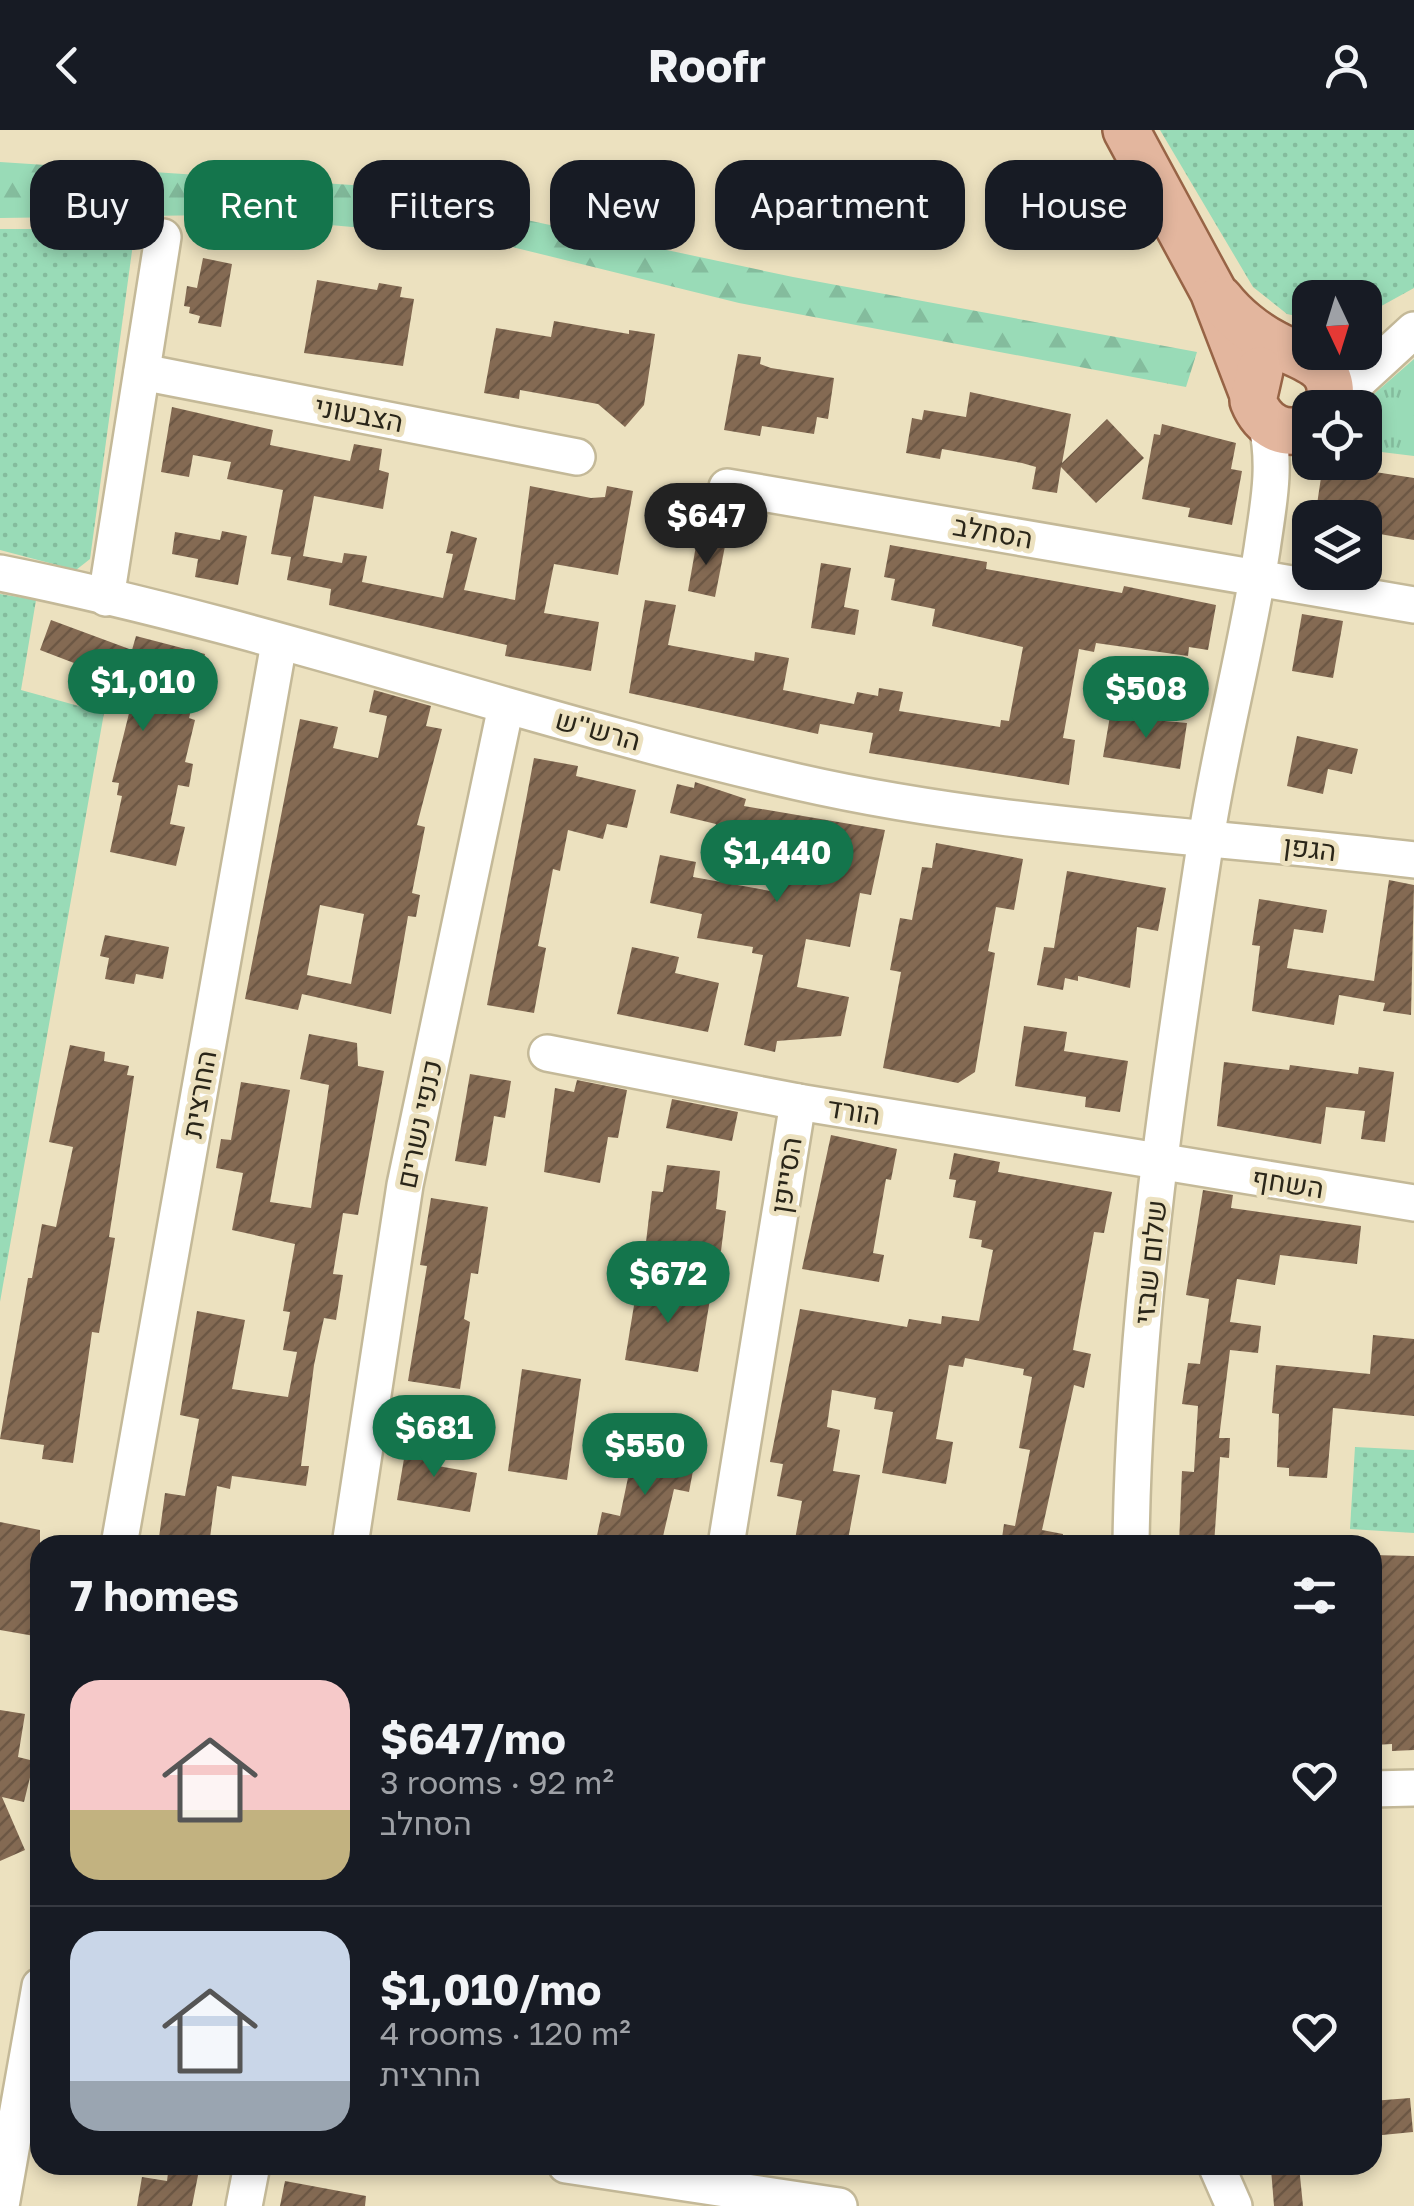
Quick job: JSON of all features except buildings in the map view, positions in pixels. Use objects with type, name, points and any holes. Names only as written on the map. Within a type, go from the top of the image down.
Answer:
[{"type":"main road","points":[[1126,130],[1285,419]]},
{"type":"main road","points":[[1213,291],[1242,322],[1292,343]]},
{"type":"main road","points":[[1285,419],[1262,366],[1272,358],[1292,357]]},
{"type":"street","points":[[106,598],[161,250]]},
{"type":"street","points":[[1382,340],[1414,327]]},
{"type":"street","points":[[1347,390],[1414,327]]},
{"type":"street","name":"הצבעוני","points":[[142,372],[577,456]]},
{"type":"street","name":"שלום שבזי","points":[[1131,1535],[1140,1354],[1161,1162],[1187,981],[1270,578],[1273,466],[1285,419]]},
{"type":"street","name":"הסחלב","points":[[727,487],[1414,605]]},
{"type":"street","name":"הרש''ש","points":[[0,573],[868,797],[1007,817],[1217,837]]},
{"type":"street","name":"החרצית","points":[[121,1535],[279,642]]},
{"type":"street","name":"כנפי נשרים","points":[[352,1535],[405,1185],[506,706]]},
{"type":"street","name":"הגפן","points":[[1217,837],[1414,860]]},
{"type":"street","name":"הורד","points":[[547,1053],[798,1102],[1161,1162]]},
{"type":"street","name":"הסייפן","points":[[728,1535],[798,1102]]},
{"type":"street","name":"השחף","points":[[1161,1162],[1414,1202]]},
{"type":"street","points":[[1382,1790],[1414,1788]]},
{"type":"street","points":[[1,2206],[30,2042]]},
{"type":"street","points":[[244,2206],[250,2175]]},
{"type":"street","points":[[662,2175],[839,2206]]},
{"type":"street","points":[[1206,2206],[1211,2175]]},
{"type":"street","points":[[1218,2175],[1234,2206]]},
{"type":"green space","points":[[1160,130],[1414,130],[1414,288],[1382,306],[1382,280],[1292,280],[1292,315],[1253,287]]},
{"type":"green space","points":[[0,162],[30,164],[30,218],[0,218]]},
{"type":"green space","points":[[164,173],[184,174],[184,215],[164,216]]},
{"type":"green space","points":[[333,184],[353,185],[353,227],[333,225]]},
{"type":"green space","points":[[530,221],[550,225],[550,250],[667,250],[1197,352],[1186,387],[739,303],[525,250],[530,250]]},
{"type":"green space","points":[[0,229],[30,229],[30,250],[132,250],[90,559],[76,570],[0,550]]},
{"type":"green space","points":[[1414,359],[1414,456],[1382,452],[1382,390],[1378,390]]},
{"type":"green space","points":[[0,594],[36,600],[21,690],[104,713],[0,1302]]},
{"type":"green space","points":[[1355,1447],[1414,1450],[1414,1533],[1350,1529]]}]
